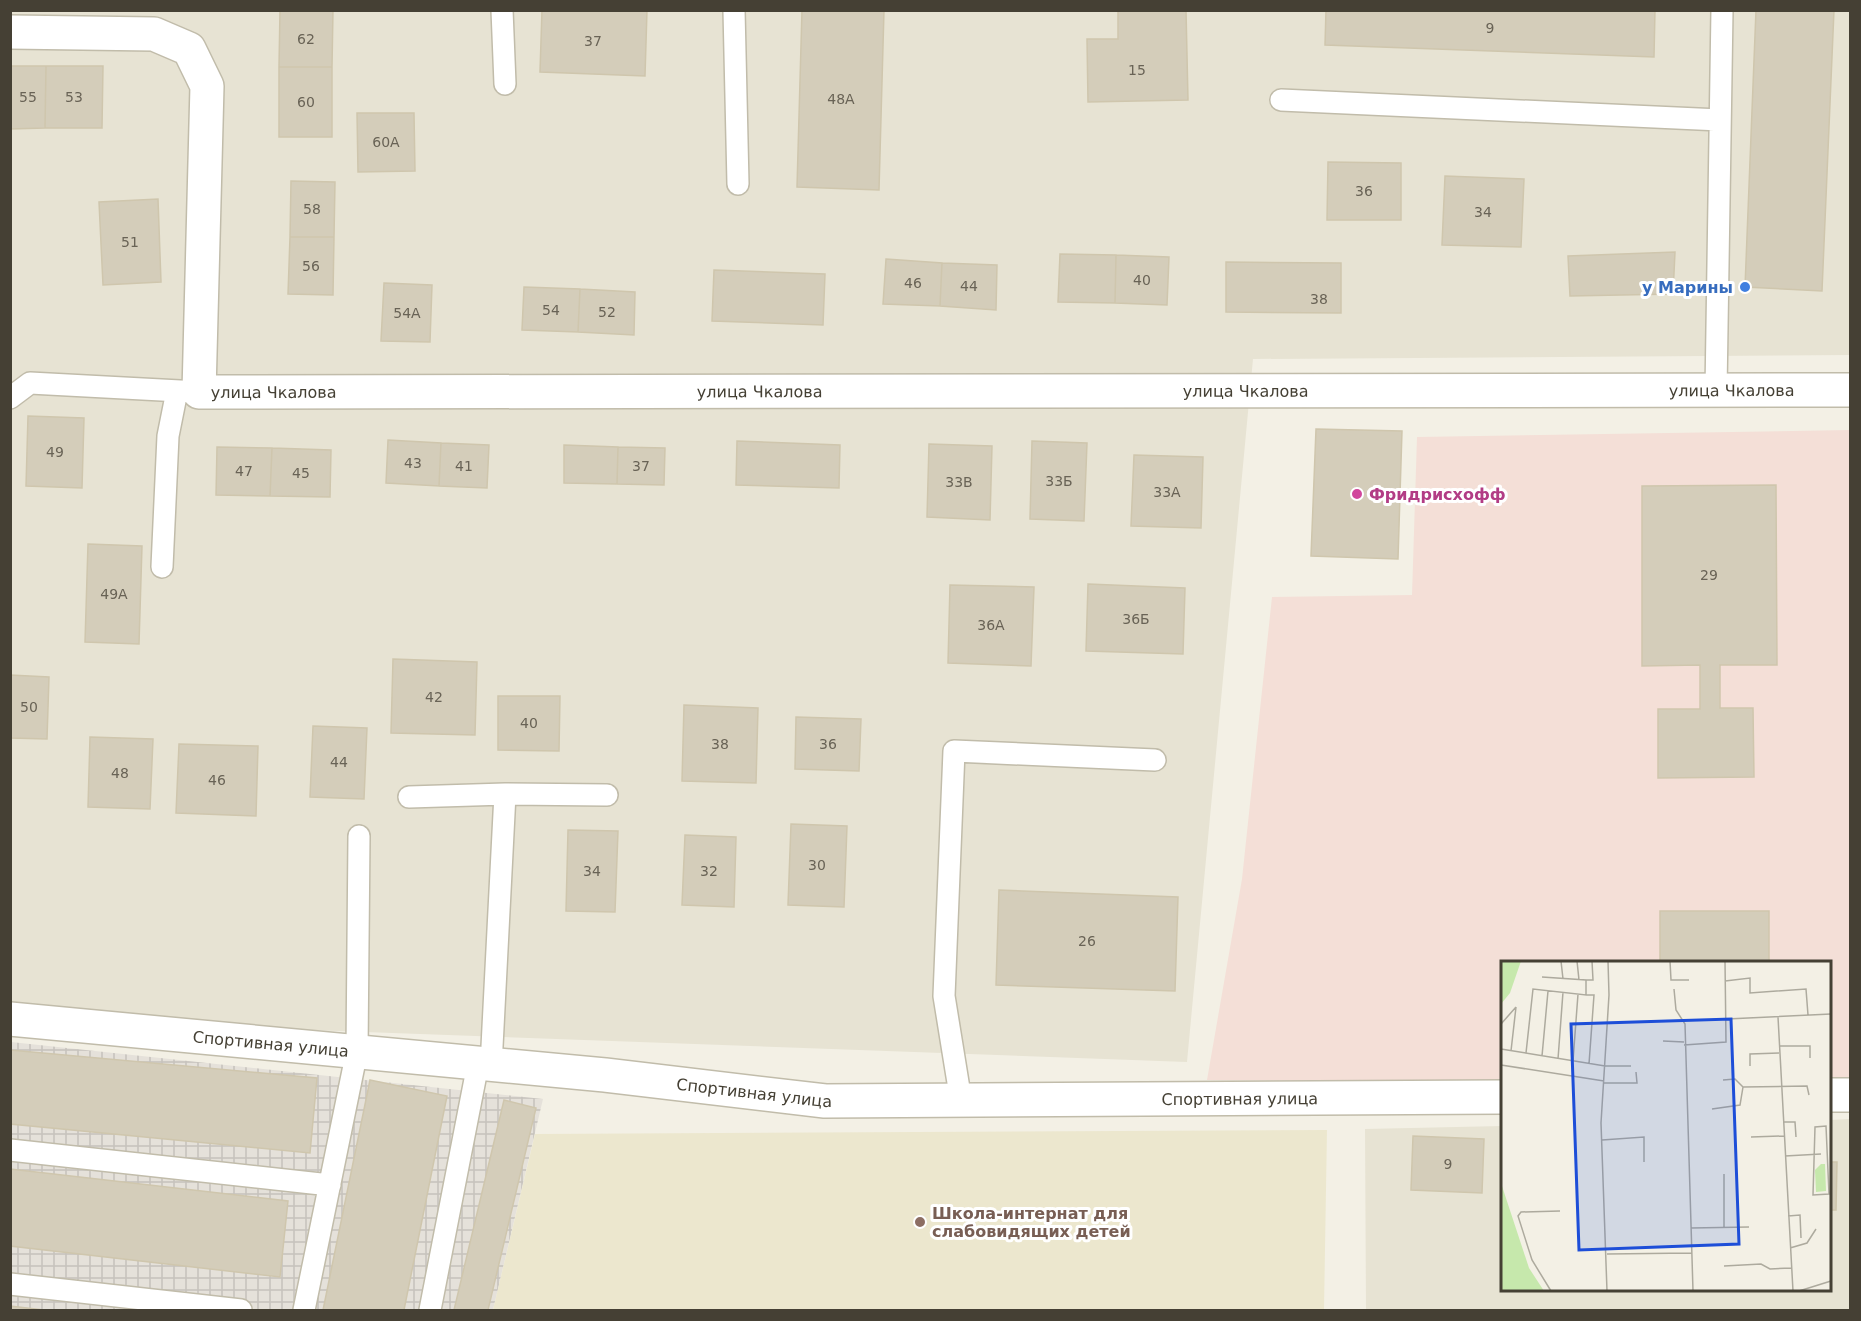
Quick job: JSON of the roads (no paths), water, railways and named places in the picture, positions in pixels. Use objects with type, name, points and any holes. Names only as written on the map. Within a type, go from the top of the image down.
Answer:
[{"type":"street","name":"улица Чкалова","points":[[10,32],[154,34],[189,49],[207,86],[188,392],[1851,390]]},
{"type":"street","name":"Спортивная улица","points":[[10,1019],[605,1075],[825,1101],[1501,1097]]},
{"type":"street","points":[[1831,1095],[1851,1095]]},
{"type":"lane","points":[[502,10],[505,84]]},
{"type":"lane","points":[[734,10],[738,184]]},
{"type":"lane","points":[[1716,391],[1722,10]]},
{"type":"lane","points":[[1281,100],[1720,120]]},
{"type":"lane","points":[[10,398],[30,383],[188,392],[168,436],[162,567]]},
{"type":"lane","points":[[962,1101],[944,996],[954,751],[1155,760]]},
{"type":"lane","points":[[430,1311],[484,1065],[505,794]]},
{"type":"lane","points":[[409,797],[505,794],[607,795]]},
{"type":"lane","points":[[304,1311],[357,1051],[359,836]]},
{"type":"lane","points":[[10,1150],[330,1185]]},
{"type":"lane","points":[[10,1284],[241,1311]]},
{"type":"place","name":"у Марины","points":[[1745,287]]},
{"type":"place","name":"Фридрисхофф","points":[[1357,494]]},
{"type":"place","name":"Школа-интернат для слабовидящих детей","points":[[920,1222]]}]
